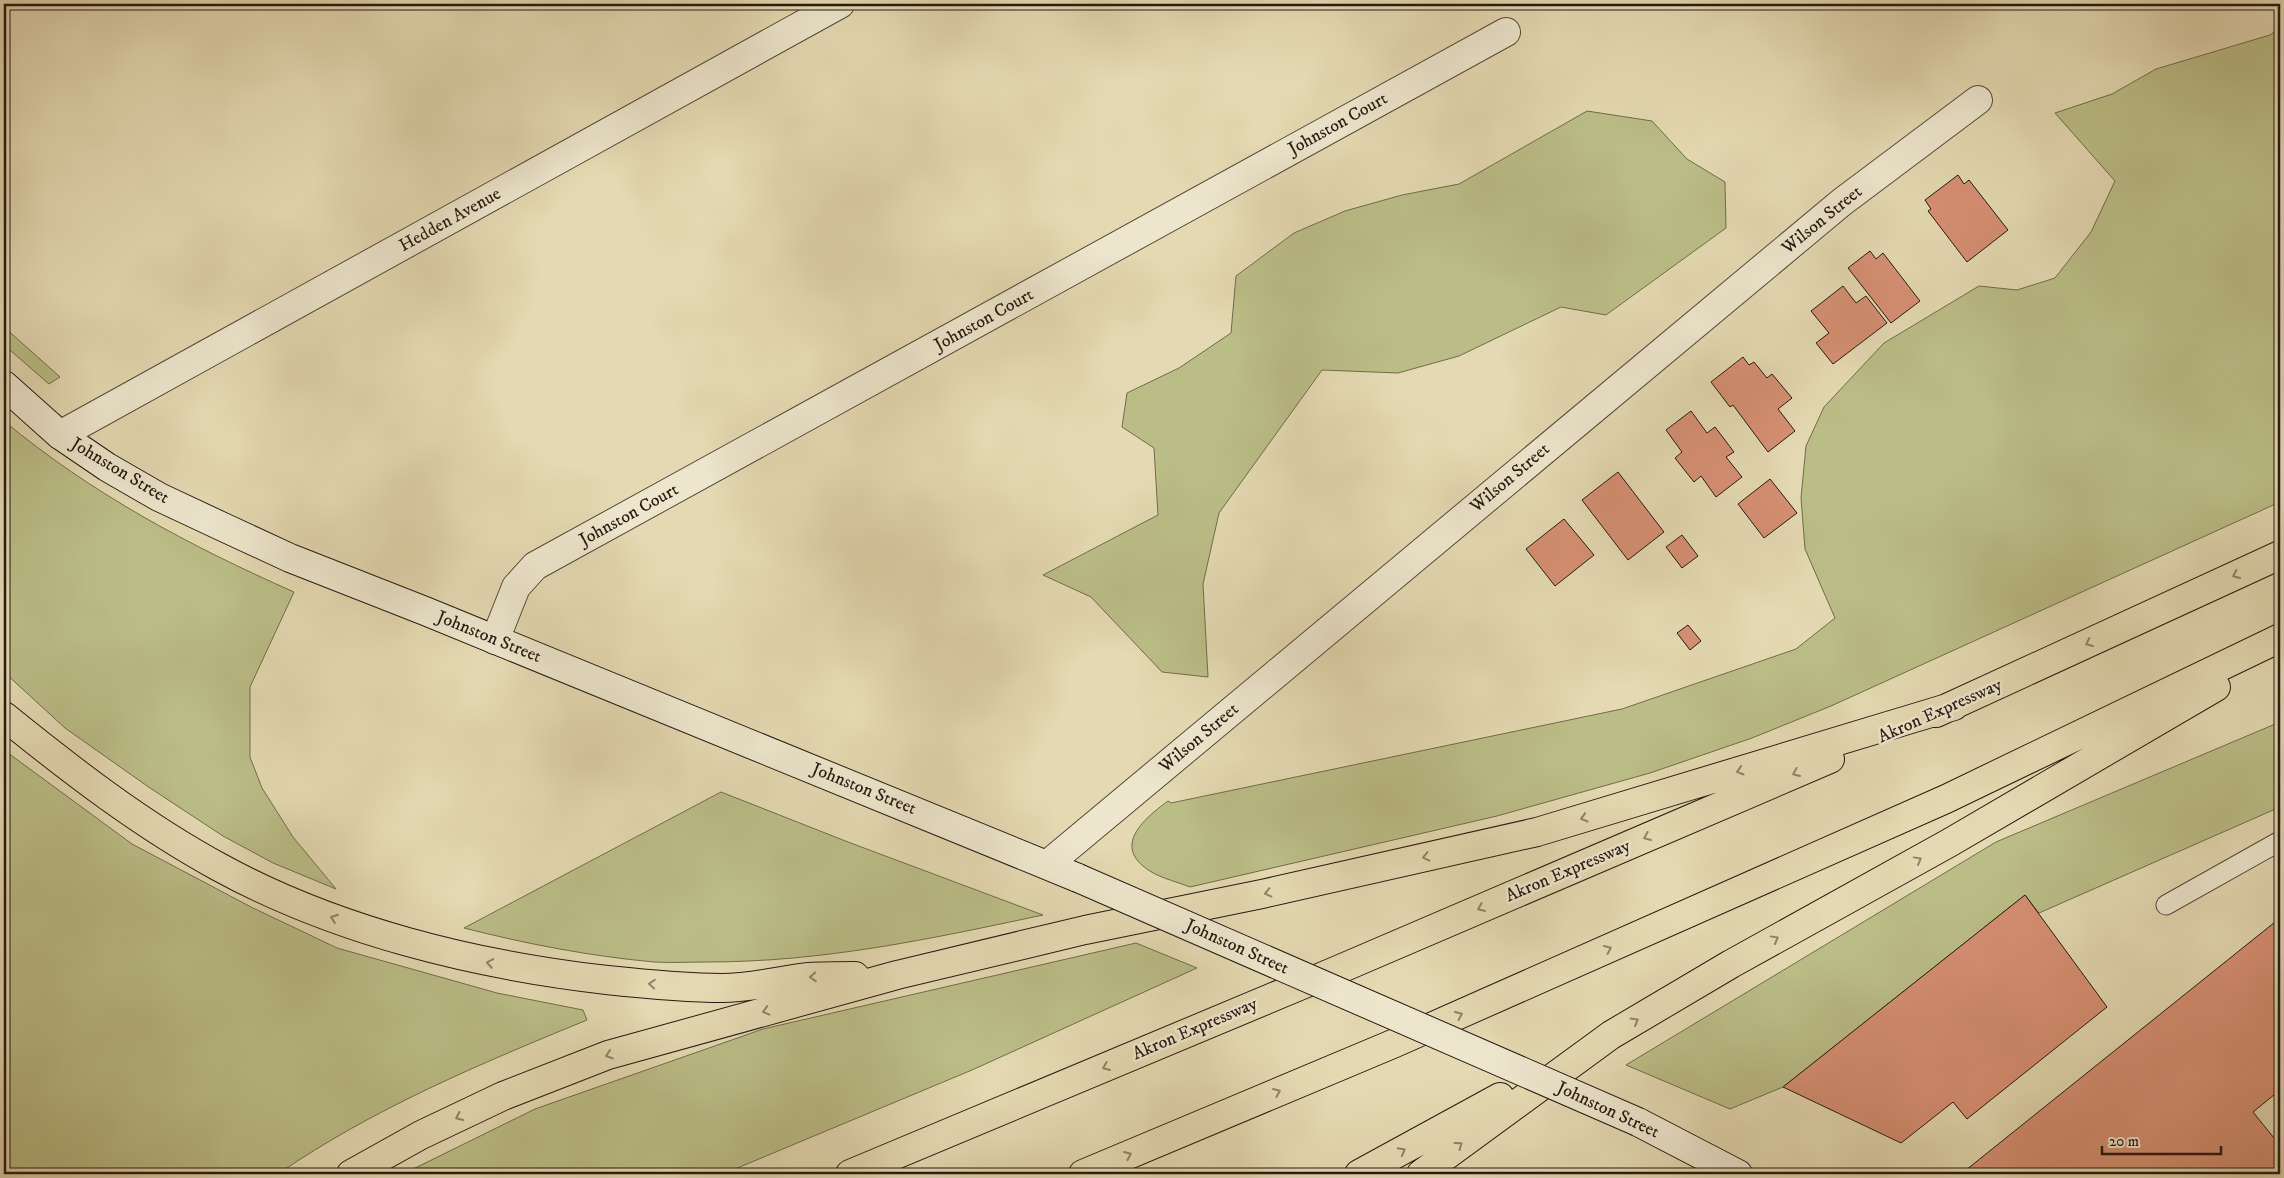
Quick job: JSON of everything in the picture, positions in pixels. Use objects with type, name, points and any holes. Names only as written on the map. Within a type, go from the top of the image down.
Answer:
[{"type":"highway","name":"Akron Expressway","points":[[850,1174],[1351,964],[1954,706],[2280,555]]},
{"type":"highway","points":[[1083,1174],[1396,1043],[1946,799],[2280,638]]},
{"type":"highway","points":[[1358,1174],[1610,1035],[1731,964],[1949,843],[2280,649]]},
{"type":"highway","points":[[351,1174],[421,1135],[503,1096],[608,1055],[897,975],[1085,930],[1262,894],[1537,832],[1954,706]]},
{"type":"highway","points":[[4,716],[61,762],[139,819],[219,867],[294,903],[368,930],[480,961],[553,974],[649,984],[724,988],[812,977],[897,975]]},
{"type":"highway","points":[[1421,1174],[1610,1035]]},
{"type":"street","name":"Hedden Avenue","points":[[60,435],[840,4]]},
{"type":"street","name":"Johnston Court","points":[[495,640],[516,587],[535,566],[1506,32]]},
{"type":"street","name":"Wilson Street","points":[[1048,864],[1842,202],[1978,100]]},
{"type":"street","name":"Johnston Street","points":[[4,385],[60,435],[107,467],[159,497],[290,558],[1048,864],[1638,1122],[1738,1174]]},
{"type":"lane","points":[[2166,905],[2280,841]]},
{"type":"green space","points":[[2280,27],[2280,502],[1831,706],[1752,738],[1650,773],[1497,816],[1190,887],[1153,873],[1135,857],[1132,848],[1133,839],[1138,830],[1144,821],[1168,801],[1171,803],[1622,709],[1796,649],[1835,618],[1805,549],[1801,498],[1806,446],[1824,407],[1884,343],[1979,286],[2017,290],[2055,278],[2091,232],[2115,181],[2055,113],[2112,94],[2156,69],[2270,35]]},
{"type":"green space","points":[[1587,111],[1652,121],[1687,159],[1725,182],[1726,228],[1606,315],[1561,307],[1459,356],[1398,373],[1322,370],[1219,513],[1203,584],[1208,677],[1162,672],[1091,597],[1043,575],[1158,515],[1154,448],[1122,427],[1127,393],[1179,368],[1231,333],[1236,276],[1294,233],[1345,211],[1402,195],[1459,184]]},
{"type":"green space","points":[[4,327],[60,377],[49,384],[4,345]]},
{"type":"green space","points":[[4,421],[72,472],[143,517],[217,556],[294,592],[250,687],[250,757],[262,788],[293,837],[336,889],[273,863],[223,836],[150,788],[65,728],[4,672]]},
{"type":"green space","points":[[2280,722],[2280,807],[2039,913],[2025,895],[1783,1087],[1730,1109],[1626,1065],[1996,842]]},
{"type":"green space","points":[[4,750],[132,844],[251,907],[337,948],[497,993],[583,1010],[587,1020],[507,1053],[428,1089],[352,1128],[278,1174],[4,1174]]},
{"type":"green space","points":[[721,792],[1043,915],[876,948],[793,958],[707,962],[654,962],[582,953],[464,928]]},
{"type":"green space","points":[[1136,943],[1197,968],[972,1070],[723,1174],[403,1174],[535,1109],[763,1029]]},
{"type":"building","points":[[1958,175],[1964,184],[1969,180],[2008,230],[1967,262],[1928,211],[1931,209],[1925,200]]},
{"type":"building","points":[[1870,251],[1876,259],[1883,253],[1920,301],[1891,323],[1848,268]]},
{"type":"building","points":[[1843,286],[1856,303],[1866,296],[1887,323],[1833,364],[1816,343],[1829,333],[1811,311]]},
{"type":"building","points":[[1743,357],[1749,365],[1754,362],[1767,378],[1772,374],[1792,398],[1778,409],[1795,431],[1768,452],[1733,405],[1730,407],[1711,382]]},
{"type":"building","points":[[1691,411],[1707,433],[1715,427],[1734,452],[1726,457],[1742,477],[1716,497],[1701,476],[1694,482],[1675,458],[1682,452],[1666,430]]},
{"type":"building","points":[[1618,472],[1664,532],[1628,560],[1582,500]]},
{"type":"building","points":[[1770,479],[1797,513],[1764,538],[1738,504]]},
{"type":"building","points":[[1564,519],[1594,555],[1555,586],[1526,549]]},
{"type":"building","points":[[1682,535],[1698,556],[1682,568],[1666,547]]},
{"type":"building","points":[[1688,625],[1701,641],[1690,650],[1677,633]]},
{"type":"building","points":[[2025,895],[2107,1007],[1967,1119],[1953,1102],[1901,1143],[1783,1087]]},
{"type":"building","points":[[2280,918],[2280,1090],[2253,1112],[2274,1138],[2280,1133],[2280,1174],[1975,1174],[1966,1170]]}]
